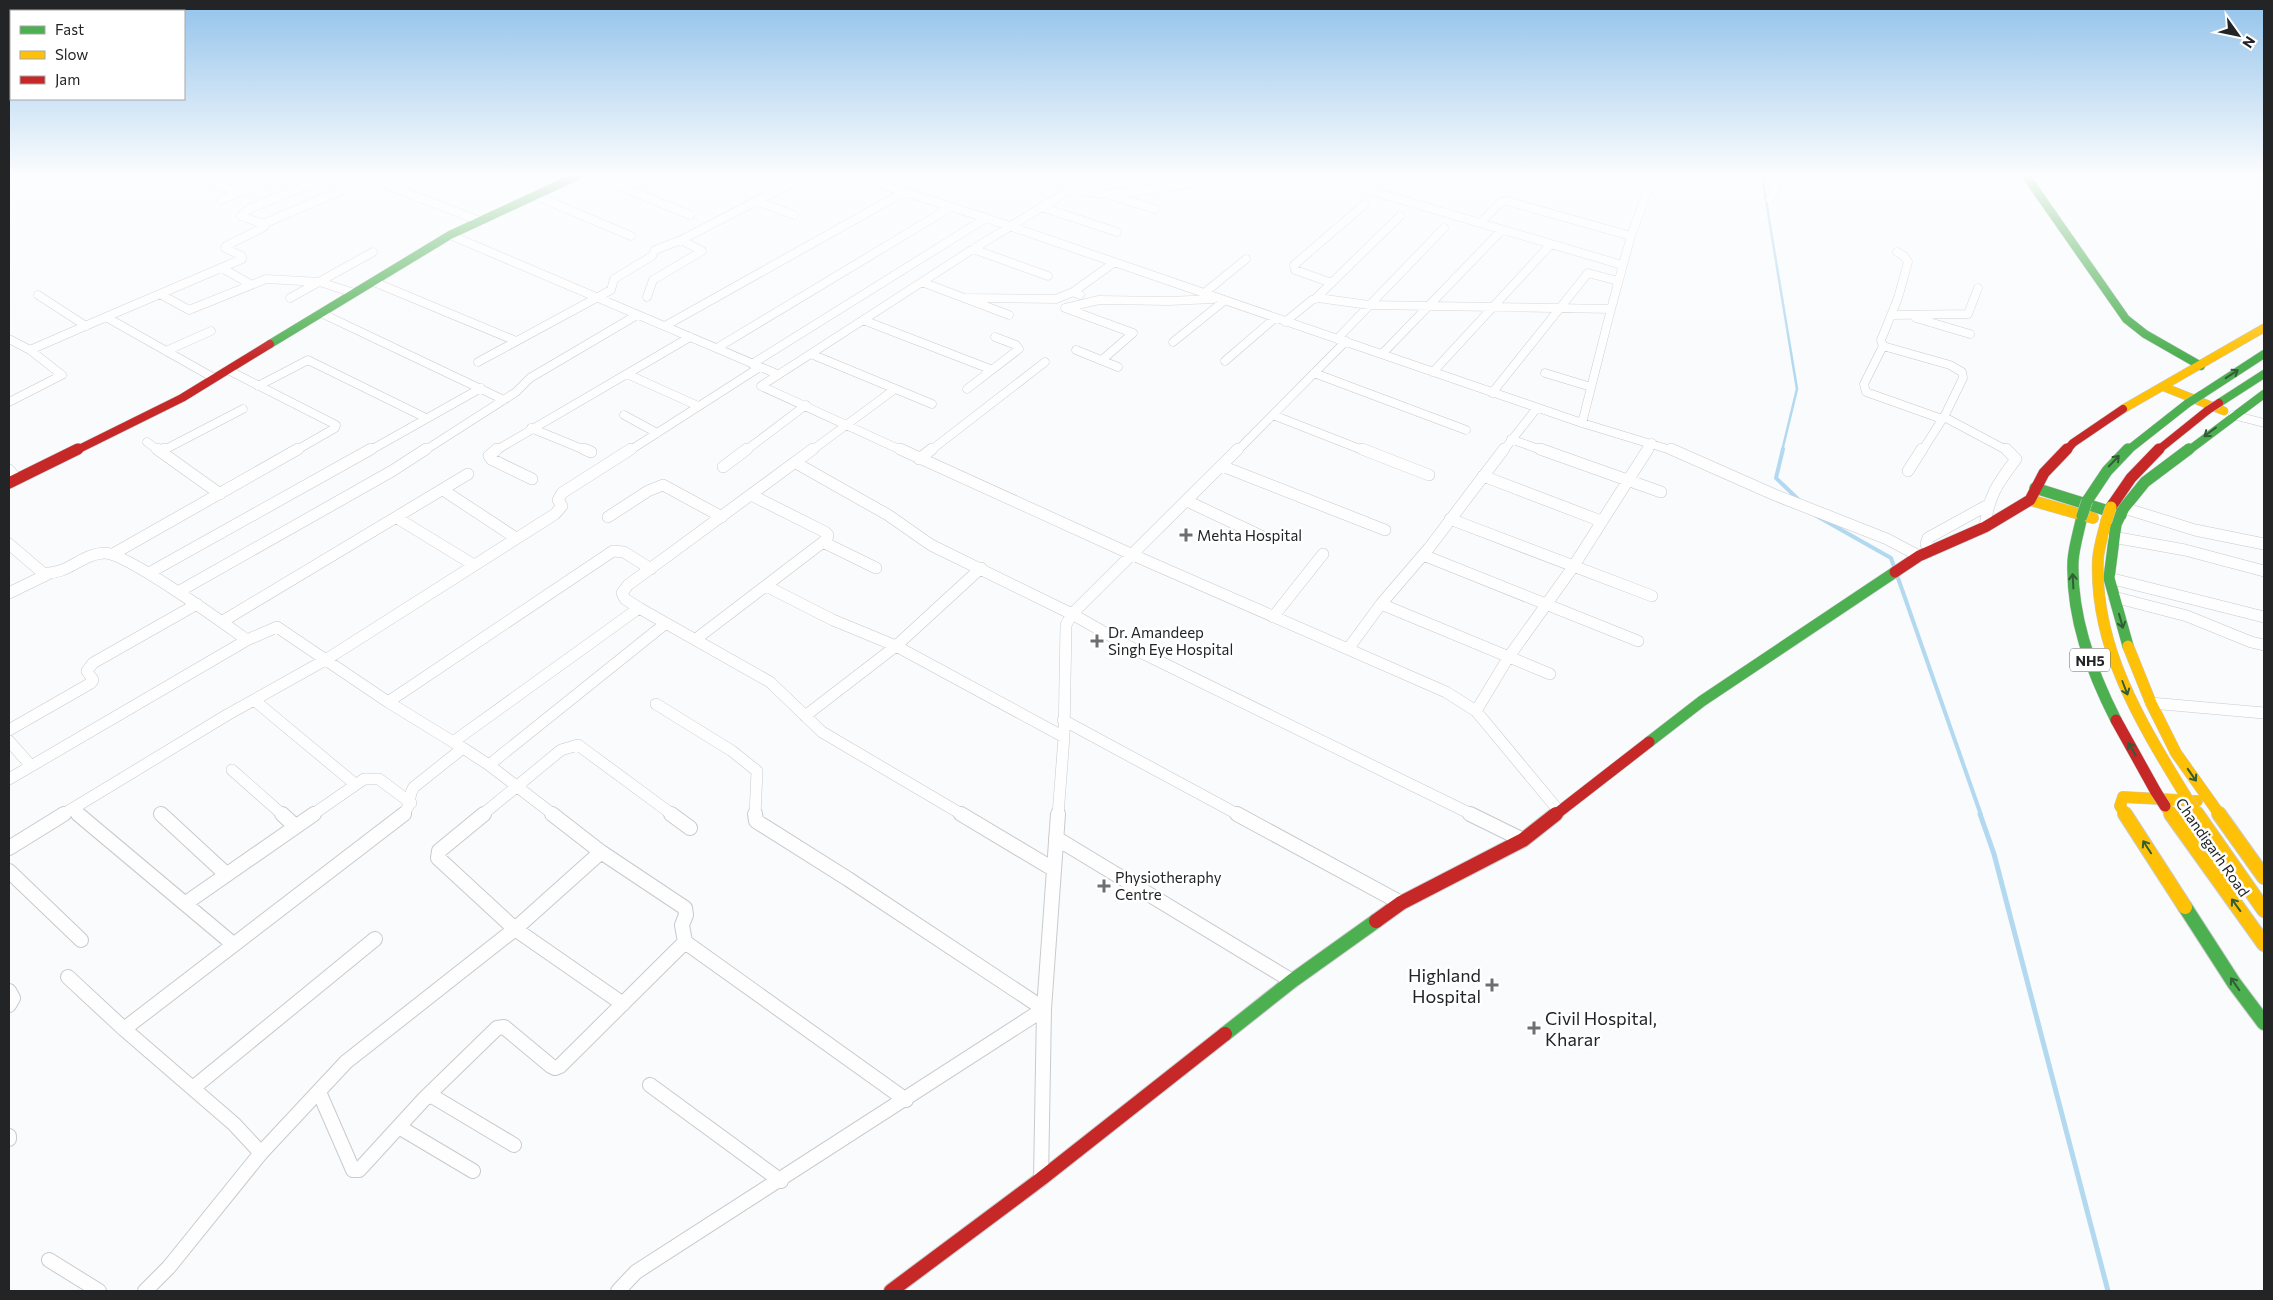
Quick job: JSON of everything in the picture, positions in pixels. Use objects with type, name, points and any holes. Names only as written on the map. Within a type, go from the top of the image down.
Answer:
[{"type":"main road","points":[[12,481],[150,415],[228,370],[447,237]]},
{"type":"main road","points":[[2068,237],[2126,319],[2144,334],[2201,366]]},
{"type":"main road","points":[[891,1291],[1041,1179],[1292,982],[1401,903],[1523,840],[1702,702],[1918,556],[1985,527],[2030,500],[2044,472],[2073,443],[2116,413],[2201,366],[2264,328]]},
{"type":"main road","name":"Chandigarh Road","points":[[2264,354],[2188,403],[2114,460],[2094,485],[2082,516],[2073,560],[2073,583],[2076,606],[2092,666],[2111,710],[2165,806],[2264,944]]},
{"type":"main road","name":"NH5","points":[[2264,374],[2208,410],[2165,442],[2133,472],[2111,507],[2117,517],[2100,539],[2096,570],[2100,613],[2126,692],[2147,733],[2184,795],[2264,910]]},
{"type":"main road","points":[[2164,387],[2234,415]]},
{"type":"main road","points":[[2264,394],[2145,482],[2117,517],[2109,578],[2130,654],[2150,703],[2176,753],[2264,877]]},
{"type":"main road","points":[[2035,488],[2117,517]]},
{"type":"main road","points":[[2030,500],[2117,517]]},
{"type":"main road","points":[[2210,802],[2123,797],[2120,801],[2120,806],[2229,975],[2264,1023]]},
{"type":"street","points":[[30,350],[242,259],[242,256],[225,248],[246,237]]},
{"type":"street","points":[[454,237],[777,374]]},
{"type":"street","points":[[478,362],[598,298],[611,290],[614,279],[652,256],[655,250],[687,237]]},
{"type":"street","points":[[665,326],[824,237]]},
{"type":"street","points":[[717,348],[902,237]]},
{"type":"street","points":[[9,848],[254,700],[326,659],[560,510],[562,506],[558,500],[562,493],[957,237]]},
{"type":"street","points":[[993,237],[761,386],[1133,555],[1446,692],[1476,711],[1559,811]]},
{"type":"street","points":[[1041,237],[1492,393],[1685,454],[1796,504],[1887,539],[1918,556]]},
{"type":"street","points":[[1327,237],[1294,265],[1295,270],[1300,273],[1332,283]]},
{"type":"street","points":[[1286,322],[1315,299],[1379,237]]},
{"type":"street","points":[[1041,1179],[1044,1009],[1064,737],[1066,626],[1072,614],[1314,373],[1369,305],[1436,237]]},
{"type":"street","points":[[1382,354],[1496,237]]},
{"type":"street","points":[[1525,237],[1622,265]]},
{"type":"street","points":[[1582,423],[1631,237]]},
{"type":"street","points":[[647,297],[653,280],[702,251],[681,240]]},
{"type":"street","points":[[1434,372],[1551,244]]},
{"type":"street","points":[[973,249],[1048,276]]},
{"type":"street","points":[[290,298],[374,252]]},
{"type":"street","points":[[1896,252],[1904,256],[1908,262],[1892,314],[1881,340],[1883,346],[1864,384],[1866,392],[1944,417],[2003,447],[2015,456],[2016,459],[1989,495],[1986,506],[1985,527]]},
{"type":"street","points":[[1204,294],[1246,259]]},
{"type":"street","points":[[965,298],[1042,300],[1060,298],[1073,292],[1115,262]]},
{"type":"street","points":[[222,268],[250,284]]},
{"type":"street","points":[[1492,393],[1588,273],[1618,281]]},
{"type":"street","points":[[160,294],[187,310],[192,310],[250,284],[273,278],[320,282],[354,294]]},
{"type":"street","points":[[374,282],[516,341]]},
{"type":"street","points":[[922,282],[1009,315]]},
{"type":"street","points":[[1892,314],[1968,314],[1978,288]]},
{"type":"street","points":[[1073,292],[1095,300]]},
{"type":"street","points":[[38,295],[86,326]]},
{"type":"street","points":[[1315,299],[1369,305],[1611,309]]},
{"type":"street","points":[[1042,300],[1132,333],[1102,360]]},
{"type":"street","points":[[1065,308],[1095,300],[1175,302],[1221,300]]},
{"type":"street","points":[[1173,342],[1221,300]]},
{"type":"street","points":[[321,313],[504,400]]},
{"type":"street","points":[[178,592],[392,471],[516,392],[530,378],[637,315]]},
{"type":"street","points":[[1905,315],[1970,334]]},
{"type":"street","points":[[106,317],[214,378]]},
{"type":"street","points":[[1225,361],[1275,318]]},
{"type":"street","points":[[863,320],[990,369]]},
{"type":"street","points":[[166,351],[211,331]]},
{"type":"street","points":[[532,479],[490,459],[489,456],[492,452],[531,428],[690,336]]},
{"type":"street","points":[[967,388],[990,369],[1019,350],[1016,344],[995,337]]},
{"type":"street","points":[[9,338],[25,349],[30,350],[62,375],[9,402]]},
{"type":"street","points":[[1883,346],[1950,365],[1962,372],[1963,378],[1944,417],[1908,471]]},
{"type":"street","points":[[1076,350],[1118,367]]},
{"type":"street","points":[[811,354],[932,404]]},
{"type":"street","points":[[258,386],[302,362],[311,361],[426,418]]},
{"type":"street","points":[[919,459],[1045,362]]},
{"type":"street","points":[[113,554],[335,428],[336,425],[332,422],[228,370]]},
{"type":"street","points":[[1314,373],[1466,430]]},
{"type":"street","points":[[1544,373],[1592,387]]},
{"type":"street","points":[[627,374],[698,406]]},
{"type":"street","points":[[149,573],[481,388]]},
{"type":"street","points":[[895,389],[628,585],[622,593],[625,599],[639,608],[770,682],[784,692],[822,732],[1053,869]]},
{"type":"street","points":[[723,467],[806,405]]},
{"type":"street","points":[[1348,649],[1381,604],[1424,555],[1482,476],[1537,408]]},
{"type":"street","points":[[161,451],[243,409]]},
{"type":"street","points":[[624,414],[657,433]]},
{"type":"street","points":[[1273,415],[1429,476]]},
{"type":"street","points":[[2234,415],[2264,423]]},
{"type":"street","points":[[2252,421],[2264,433]]},
{"type":"street","points":[[531,428],[591,452]]},
{"type":"street","points":[[1511,439],[1661,492]]},
{"type":"street","points":[[147,442],[220,494]]},
{"type":"street","points":[[1476,711],[1508,658],[1572,566],[1652,443]]},
{"type":"street","points":[[796,463],[888,515],[931,546],[981,568],[1072,614],[1130,647],[1523,840]]},
{"type":"street","points":[[1222,466],[1385,530]]},
{"type":"street","points":[[9,470],[12,481]]},
{"type":"street","points":[[223,622],[468,474]]},
{"type":"street","points":[[1482,476],[1601,520]]},
{"type":"street","points":[[608,517],[648,491],[663,485],[722,517]]},
{"type":"street","points":[[443,490],[516,538]]},
{"type":"street","points":[[696,639],[823,542],[828,535],[752,495]]},
{"type":"street","points":[[1187,501],[1261,536]]},
{"type":"street","points":[[1931,550],[1926,544],[1928,538],[1986,506]]},
{"type":"street","points":[[2117,517],[2188,528],[2264,544]]},
{"type":"street","points":[[396,518],[474,565]]},
{"type":"street","points":[[1450,519],[1652,596]]},
{"type":"street","points":[[2113,536],[2185,550],[2264,571]]},
{"type":"street","points":[[823,542],[876,568]]},
{"type":"street","points":[[9,544],[42,572],[48,574]]},
{"type":"street","points":[[9,593],[48,574],[61,571],[95,553],[104,551],[149,573],[247,640]]},
{"type":"street","points":[[388,702],[613,551],[624,552],[651,569]]},
{"type":"street","points":[[1273,617],[1323,554]]},
{"type":"street","points":[[1424,555],[1638,641]]},
{"type":"street","points":[[805,716],[896,646],[981,568]]},
{"type":"street","points":[[2109,578],[2264,617]]},
{"type":"street","points":[[766,586],[833,620],[896,646],[1064,737]]},
{"type":"street","points":[[2114,597],[2187,616],[2251,642],[2264,645]]},
{"type":"street","points":[[9,730],[91,683],[93,680],[87,671],[93,663],[197,604]]},
{"type":"street","points":[[1381,604],[1550,674]]},
{"type":"street","points":[[124,1028],[403,815],[410,808],[410,792],[458,745],[639,608]]},
{"type":"street","points":[[489,765],[666,623]]},
{"type":"street","points":[[9,779],[247,640],[267,630],[281,628],[388,702],[489,765],[601,852],[685,908],[686,915],[682,925],[685,942],[906,1100]]},
{"type":"street","points":[[254,700],[355,784]]},
{"type":"street","points":[[2150,703],[2264,713]]},
{"type":"street","points":[[656,704],[732,751],[757,771],[757,795],[753,811],[756,821],[848,879],[1044,1009]]},
{"type":"street","points":[[1063,720],[1401,903]]},
{"type":"street","points":[[9,741],[31,766]]},
{"type":"street","points":[[623,1004],[515,929],[438,858],[439,851],[448,841],[561,750],[578,744],[690,828]]},
{"type":"street","points":[[232,770],[295,826]]},
{"type":"street","points":[[186,903],[364,779],[379,779],[411,803]]},
{"type":"street","points":[[72,809],[233,944]]},
{"type":"street","points":[[160,813],[226,874]]},
{"type":"street","points":[[1056,838],[1292,982]]},
{"type":"street","points":[[144,1291],[169,1267],[261,1153],[346,1062],[515,929],[601,852]]},
{"type":"street","points":[[9,872],[81,940]]},
{"type":"street","points":[[193,1088],[375,939]]},
{"type":"street","points":[[319,1092],[353,1170],[360,1170],[425,1098],[500,1026],[555,1068],[560,1066],[685,942]]},
{"type":"street","points":[[68,977],[234,1124],[261,1153]]},
{"type":"street","points":[[9,991],[13,998],[9,1005]]},
{"type":"street","points":[[618,1291],[636,1272],[781,1181],[1044,1009]]},
{"type":"street","points":[[650,1085],[781,1181]]},
{"type":"street","points":[[425,1098],[432,1096],[514,1145]]},
{"type":"street","points":[[399,1127],[473,1171]]},
{"type":"street","points":[[49,1260],[99,1291]]},
{"type":"waterway","points":[[1772,237],[1797,389],[1782,451]]},
{"type":"waterway","points":[[1783,449],[1776,478],[1799,500]]},
{"type":"waterway","points":[[1815,515],[1891,558],[1981,815]]},
{"type":"waterway","points":[[1980,814],[1994,854],[2108,1291]]},
{"type":"traffic: fast","points":[[270,344],[447,237]]},
{"type":"traffic: fast","points":[[2068,237],[2126,319],[2145,334],[2201,366]]},
{"type":"traffic: fast","points":[[2201,395],[2264,354]]},
{"type":"traffic: fast","points":[[2219,403],[2264,374]]},
{"type":"traffic: fast","points":[[2128,646],[2109,578],[2116,524],[2124,508],[2145,482],[2264,394]]},
{"type":"traffic: fast","points":[[2188,403],[2201,395]]},
{"type":"traffic: fast","points":[[2087,501],[2096,485],[2119,458],[2145,435],[2188,403]]},
{"type":"traffic: fast","points":[[2035,488],[2121,515]]},
{"type":"traffic: fast","points":[[2082,516],[2087,501]]},
{"type":"traffic: fast","points":[[2082,516],[2073,561],[2075,602],[2084,644],[2099,684],[2116,720]]},
{"type":"traffic: fast","points":[[1649,742],[1702,701],[1895,572]]},
{"type":"traffic: fast","points":[[2185,907],[2234,983],[2264,1023]]},
{"type":"traffic: fast","points":[[1225,1034],[1292,981],[1376,921]]},
{"type":"traffic: slow","points":[[2123,409],[2264,328]]},
{"type":"traffic: slow","points":[[2164,387],[2224,411]]},
{"type":"traffic: slow","points":[[2030,500],[2093,518]]},
{"type":"traffic: slow","points":[[2106,522],[2111,507]]},
{"type":"traffic: slow","points":[[2106,522],[2098,559],[2098,591],[2103,622],[2123,683],[2152,740],[2185,795]]},
{"type":"traffic: slow","points":[[2128,646],[2151,703],[2176,753],[2264,877]]},
{"type":"traffic: slow","points":[[2185,795],[2193,808]]},
{"type":"traffic: slow","points":[[2185,907],[2120,806],[2123,797],[2197,801]]},
{"type":"traffic: slow","points":[[2165,806],[2264,944]]},
{"type":"traffic: slow","points":[[2193,808],[2264,910]]},
{"type":"traffic: jam","points":[[9,483],[182,398],[270,344]]},
{"type":"traffic: jam","points":[[2208,410],[2219,403]]},
{"type":"traffic: jam","points":[[1895,572],[1919,556],[1985,527],[2030,500],[2044,473],[2073,443],[2123,409]]},
{"type":"traffic: jam","points":[[2111,507],[2120,492],[2142,465],[2180,431],[2208,410]]},
{"type":"traffic: jam","points":[[2116,720],[2156,792]]},
{"type":"traffic: jam","points":[[1376,921],[1401,903],[1523,840],[1649,742]]},
{"type":"traffic: jam","points":[[2156,792],[2165,806]]},
{"type":"traffic: jam","points":[[891,1291],[1041,1179],[1225,1034]]},
{"type":"place","name":"Mehta Hospital","points":[[1186,535]]},
{"type":"place","name":"Dr. Amandeep Singh Eye Hospital","points":[[1097,641]]},
{"type":"place","name":"Physiotheraphy Centre","points":[[1104,886]]},
{"type":"place","name":"Highland Hospital","points":[[1492,985]]},
{"type":"place","name":"Civil Hospital, Kharar","points":[[1534,1028]]}]
